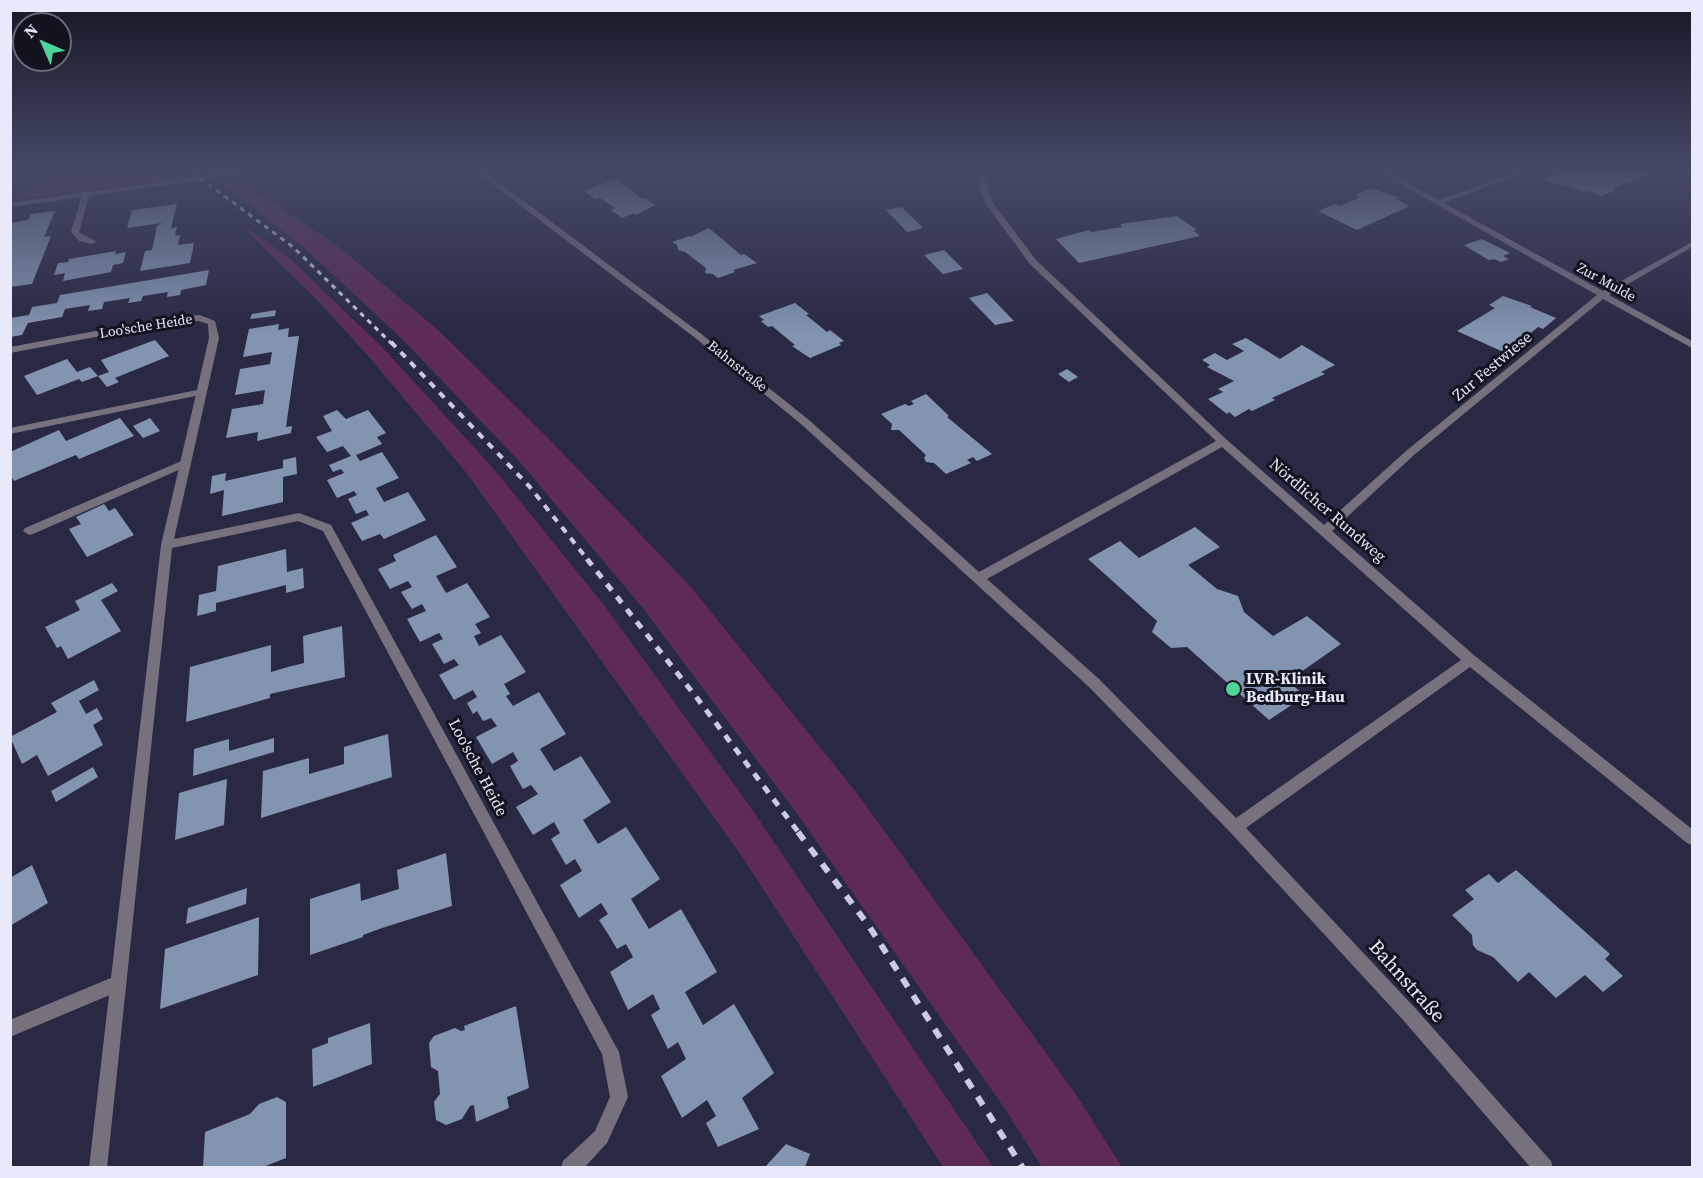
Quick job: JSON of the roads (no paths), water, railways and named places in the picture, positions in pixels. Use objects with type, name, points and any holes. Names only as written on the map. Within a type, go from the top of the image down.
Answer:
[{"type":"street","points":[[76,227],[75,232],[82,239],[92,242]]},
{"type":"street","name":"Bahnstraße","points":[[553,227],[697,335],[805,422],[1094,683],[1235,827],[1410,1015],[1544,1167]]},
{"type":"street","name":"Nördlicher Rundweg","points":[[1007,227],[1033,262],[1223,442],[1470,660],[1692,838]]},
{"type":"street","name":"Zur Mulde","points":[[1480,227],[1692,345]]},
{"type":"street","name":"Zur Festwiese","points":[[1325,531],[1364,498],[1410,453],[1601,296],[1692,244]]},
{"type":"street","name":"Loo'sche Heide","points":[[10,350],[165,321],[200,318],[212,323],[214,338],[167,545],[98,1167]]},
{"type":"street","points":[[10,431],[202,392]]},
{"type":"street","points":[[979,578],[1223,442]]},
{"type":"street","points":[[29,531],[186,463]]},
{"type":"street","name":"Loo'sche Heide","points":[[167,545],[299,517],[327,528],[610,1052],[619,1097],[601,1137],[570,1167]]},
{"type":"street","points":[[1235,827],[1470,660]]},
{"type":"street","points":[[10,1029],[118,983]]},
{"type":"railway","points":[[266,227],[293,247],[392,344]]},
{"type":"railway","points":[[391,342],[529,486],[588,560]]},
{"type":"railway","points":[[587,559],[697,698],[799,833]]},
{"type":"railway","points":[[798,832],[869,926],[1023,1168]]},
{"type":"place","name":"LVR-Klinik Bedburg-Hau","points":[[1233,689]]}]
